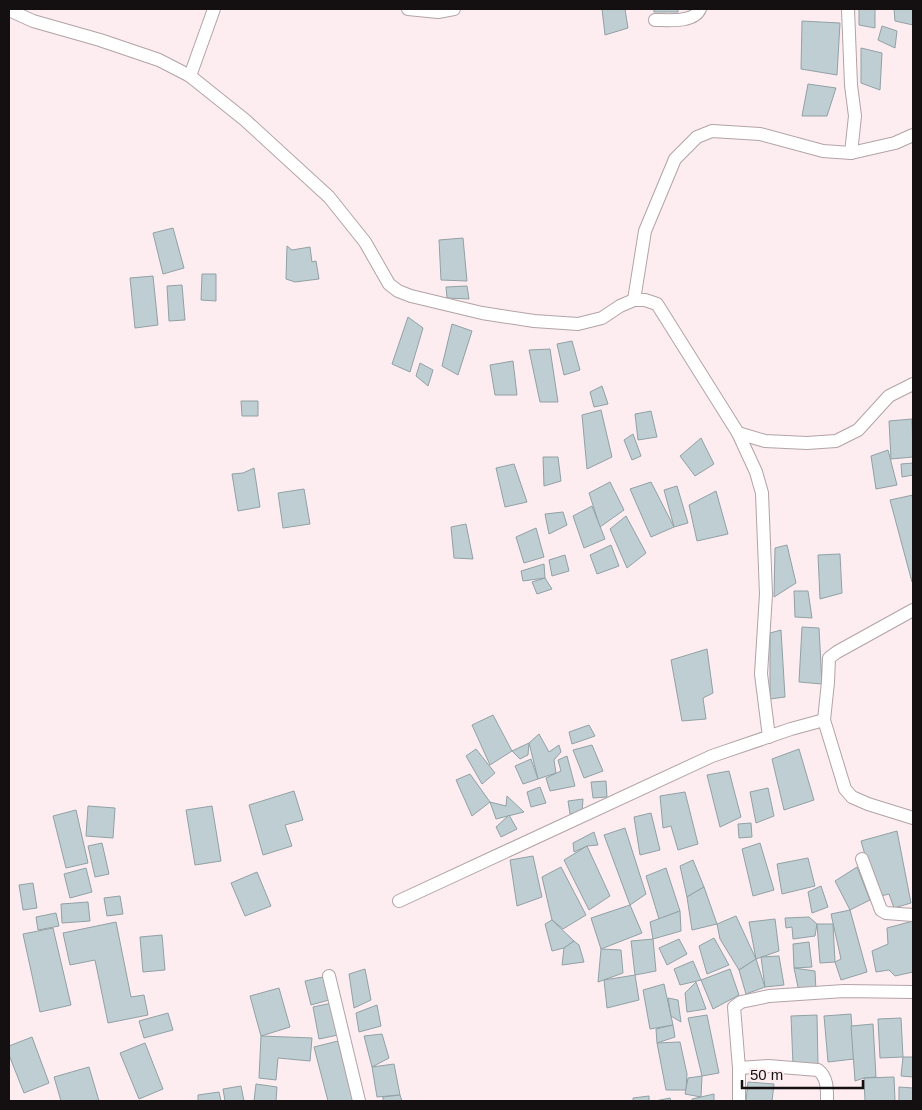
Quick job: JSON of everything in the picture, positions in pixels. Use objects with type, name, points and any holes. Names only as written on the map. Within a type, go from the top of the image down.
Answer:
[{"type":"street","points":[[190,76],[214,9]]},
{"type":"street","points":[[408,9],[438,12],[454,9]]},
{"type":"street","points":[[655,20],[692,17],[698,14],[700,9]]},
{"type":"street","points":[[848,9],[851,85],[855,116],[851,153]]},
{"type":"street","points":[[9,10],[33,20],[159,60],[190,76],[245,120],[329,197],[365,242],[389,284],[398,291],[411,296],[482,313],[534,321],[578,324],[602,318],[620,306],[634,300],[645,300],[657,304],[738,432],[756,472],[762,494],[766,594],[761,674],[768,737]]},
{"type":"street","points":[[634,300],[645,231],[675,159],[697,137],[712,131],[760,134],[823,151],[851,153],[894,143],[913,135]]},
{"type":"street","points":[[738,432],[765,441],[807,443],[836,441],[858,430],[888,396],[913,384]]},
{"type":"street","points":[[913,610],[829,658],[824,720],[841,778],[848,793],[868,804],[913,818]]},
{"type":"street","points":[[399,901],[712,756],[824,720]]},
{"type":"street","points":[[862,859],[881,910],[886,913],[913,914]]},
{"type":"street","points":[[329,976],[359,1101]]},
{"type":"street","points":[[739,1101],[734,1013],[734,1007],[737,1004],[769,996],[844,991],[913,992]]},
{"type":"street","points":[[738,1068],[768,1066],[818,1070],[823,1073],[826,1081],[827,1101]]},
{"type":"building","points":[[602,9],[625,9],[628,28],[605,35]]},
{"type":"building","points":[[654,9],[678,9],[678,12],[654,12]]},
{"type":"building","points":[[859,9],[875,9],[875,28],[859,25]]},
{"type":"building","points":[[894,9],[913,9],[913,25],[895,21]]},
{"type":"building","points":[[802,21],[840,23],[837,75],[801,69]]},
{"type":"building","points":[[882,26],[897,31],[895,48],[878,40]]},
{"type":"building","points":[[861,48],[882,53],[880,90],[861,83]]},
{"type":"building","points":[[808,84],[836,88],[827,116],[802,116]]},
{"type":"building","points":[[173,228],[184,268],[163,274],[153,233]]},
{"type":"building","points":[[463,238],[467,281],[441,280],[439,240]]},
{"type":"building","points":[[287,246],[292,250],[310,247],[312,262],[316,261],[319,279],[295,282],[286,279]]},
{"type":"building","points":[[202,274],[216,274],[216,301],[201,300]]},
{"type":"building","points":[[153,276],[158,325],[135,328],[130,278]]},
{"type":"building","points":[[182,285],[185,320],[169,321],[167,286]]},
{"type":"building","points":[[467,286],[469,299],[447,298],[446,287]]},
{"type":"building","points":[[408,317],[423,328],[410,372],[392,364]]},
{"type":"building","points":[[452,324],[472,331],[458,375],[442,366]]},
{"type":"building","points":[[572,341],[580,370],[564,375],[557,344]]},
{"type":"building","points":[[550,349],[558,402],[540,402],[529,350]]},
{"type":"building","points":[[513,361],[517,395],[495,395],[490,365]]},
{"type":"building","points":[[420,363],[433,370],[428,386],[416,376]]},
{"type":"building","points":[[602,386],[608,404],[594,407],[590,392]]},
{"type":"building","points":[[241,401],[258,401],[258,416],[242,416]]},
{"type":"building","points":[[601,410],[612,457],[587,469],[582,415]]},
{"type":"building","points":[[651,411],[657,437],[638,440],[635,414]]},
{"type":"building","points":[[912,419],[913,457],[891,459],[889,421]]},
{"type":"building","points":[[633,434],[641,456],[632,460],[624,440]]},
{"type":"building","points":[[701,438],[714,464],[695,476],[680,456]]},
{"type":"building","points":[[888,450],[897,485],[876,489],[871,456]]},
{"type":"building","points":[[543,457],[558,457],[561,481],[544,486]]},
{"type":"building","points":[[913,463],[913,475],[902,477],[901,464]]},
{"type":"building","points":[[514,464],[527,502],[505,507],[496,468]]},
{"type":"building","points":[[254,468],[260,507],[238,511],[232,474],[243,473]]},
{"type":"building","points":[[610,482],[624,510],[600,527],[589,493]]},
{"type":"building","points":[[651,482],[674,527],[651,537],[630,489]]},
{"type":"building","points":[[677,486],[688,523],[674,527],[664,490]]},
{"type":"building","points":[[304,489],[310,524],[283,528],[278,493]]},
{"type":"building","points":[[716,491],[728,534],[697,541],[689,505]]},
{"type":"building","points":[[913,495],[913,582],[912,582],[890,500]]},
{"type":"building","points":[[592,506],[605,539],[584,548],[573,516]]},
{"type":"building","points":[[563,512],[567,525],[549,534],[545,514]]},
{"type":"building","points":[[626,516],[646,553],[627,568],[610,529]]},
{"type":"building","points":[[466,524],[473,559],[454,558],[451,527]]},
{"type":"building","points":[[536,528],[544,557],[524,563],[516,537]]},
{"type":"building","points":[[611,545],[619,566],[597,574],[590,555]]},
{"type":"building","points":[[787,545],[796,583],[774,597],[775,548]]},
{"type":"building","points":[[840,554],[842,593],[820,599],[818,555]]},
{"type":"building","points":[[565,555],[569,571],[552,576],[549,560]]},
{"type":"building","points":[[544,564],[545,578],[523,581],[521,571]]},
{"type":"building","points":[[545,578],[552,589],[537,594],[532,582]]},
{"type":"building","points":[[794,591],[808,591],[812,618],[795,617]]},
{"type":"building","points":[[802,627],[819,628],[822,684],[799,682]]},
{"type":"building","points":[[781,630],[785,697],[770,699],[770,633]]},
{"type":"building","points":[[707,649],[713,693],[703,698],[706,719],[682,721],[671,660]]},
{"type":"building","points":[[493,715],[512,751],[490,765],[472,725]]},
{"type":"building","points":[[589,725],[595,736],[572,744],[569,732]]},
{"type":"building","points":[[539,734],[549,752],[559,745],[561,752],[554,760],[556,773],[538,779],[529,743]]},
{"type":"building","points":[[529,743],[528,755],[520,759],[512,751]]},
{"type":"building","points":[[592,745],[603,771],[584,778],[573,750]]},
{"type":"building","points":[[476,749],[495,773],[482,784],[466,756]]},
{"type":"building","points":[[799,749],[814,800],[784,810],[772,759]]},
{"type":"building","points":[[567,756],[575,786],[550,791],[546,778],[561,771],[558,760]]},
{"type":"building","points":[[531,759],[538,779],[523,784],[515,766]]},
{"type":"building","points":[[729,771],[741,817],[720,827],[707,775]]},
{"type":"building","points":[[470,774],[490,802],[472,816],[456,780]]},
{"type":"building","points":[[606,781],[607,797],[593,798],[591,782]]},
{"type":"building","points":[[540,787],[546,803],[531,807],[527,792]]},
{"type":"building","points":[[768,788],[774,816],[756,823],[750,792]]},
{"type":"building","points":[[294,791],[303,820],[285,825],[292,846],[263,855],[249,805]]},
{"type":"building","points":[[685,792],[698,844],[678,850],[671,826],[663,828],[660,796]]},
{"type":"building","points":[[507,796],[524,812],[496,819],[490,802],[506,806]]},
{"type":"building","points":[[583,799],[582,812],[570,814],[568,801]]},
{"type":"building","points":[[88,806],[115,808],[113,838],[86,836]]},
{"type":"building","points":[[212,806],[221,861],[195,865],[186,810]]},
{"type":"building","points":[[76,810],[88,863],[66,868],[53,816]]},
{"type":"building","points":[[651,813],[660,850],[640,855],[634,817]]},
{"type":"building","points":[[509,815],[517,829],[501,837],[496,827]]},
{"type":"building","points":[[751,823],[752,837],[739,838],[738,824]]},
{"type":"building","points":[[625,828],[646,894],[630,905],[604,835]]},
{"type":"building","points":[[897,831],[911,903],[894,908],[889,894],[877,897],[861,841]]},
{"type":"building","points":[[594,832],[598,845],[587,846],[574,852],[573,843]]},
{"type":"building","points":[[102,843],[109,874],[95,877],[88,846]]},
{"type":"building","points":[[760,843],[774,890],[753,896],[742,849]]},
{"type":"building","points":[[587,846],[610,896],[589,910],[564,860]]},
{"type":"building","points":[[533,856],[542,897],[517,906],[510,860]]},
{"type":"building","points":[[808,858],[815,886],[782,894],[777,864]]},
{"type":"building","points":[[693,860],[704,887],[687,897],[680,866]]},
{"type":"building","points":[[561,867],[586,915],[563,929],[552,920],[542,877]]},
{"type":"building","points":[[857,867],[870,900],[850,910],[835,881]]},
{"type":"building","points":[[86,868],[92,892],[70,898],[64,874]]},
{"type":"building","points":[[666,868],[680,911],[659,919],[646,876]]},
{"type":"building","points":[[257,872],[271,906],[245,916],[231,883]]},
{"type":"building","points":[[33,883],[37,908],[23,910],[19,885]]},
{"type":"building","points":[[821,886],[828,907],[812,913],[808,892]]},
{"type":"building","points":[[704,887],[717,924],[692,930],[687,897]]},
{"type":"building","points":[[120,896],[123,914],[107,916],[104,898]]},
{"type":"building","points":[[88,902],[90,921],[62,923],[61,904]]},
{"type":"building","points":[[630,905],[642,933],[601,949],[591,918]]},
{"type":"building","points":[[850,910],[867,972],[841,980],[835,962],[841,959],[831,914]]},
{"type":"building","points":[[680,911],[681,931],[653,939],[650,922]]},
{"type":"building","points":[[56,913],[59,926],[38,930],[36,917]]},
{"type":"building","points":[[736,916],[756,959],[739,970],[720,939],[717,924]]},
{"type":"building","points":[[809,917],[817,924],[815,936],[793,939],[792,927],[786,928],[785,918]]},
{"type":"building","points":[[775,919],[779,951],[756,959],[749,922]]},
{"type":"building","points":[[552,920],[574,941],[564,948],[552,951],[545,924]]},
{"type":"building","points":[[913,921],[913,972],[895,976],[889,970],[876,972],[872,951],[888,944],[887,928]]},
{"type":"building","points":[[116,922],[131,997],[144,995],[148,1015],[108,1023],[95,960],[70,965],[63,933]]},
{"type":"building","points":[[817,924],[833,924],[835,962],[820,963]]},
{"type":"building","points":[[53,928],[71,1005],[40,1012],[23,934]]},
{"type":"building","points":[[162,935],[165,970],[143,972],[140,937]]},
{"type":"building","points":[[714,938],[729,965],[707,974],[699,946]]},
{"type":"building","points":[[653,939],[656,971],[635,975],[631,941]]},
{"type":"building","points":[[679,939],[687,954],[667,965],[659,948]]},
{"type":"building","points":[[574,941],[579,945],[584,962],[562,965],[564,948]]},
{"type":"building","points":[[809,942],[812,967],[794,968],[793,944]]},
{"type":"building","points":[[601,949],[621,950],[623,973],[598,982]]},
{"type":"building","points":[[779,956],[784,985],[765,987],[761,957]]},
{"type":"building","points":[[756,959],[765,987],[746,994],[739,970]]},
{"type":"building","points":[[693,961],[701,980],[680,985],[674,969]]},
{"type":"building","points":[[794,968],[815,971],[816,991],[799,992]]},
{"type":"building","points":[[365,969],[371,1000],[354,1008],[349,974]]},
{"type":"building","points":[[730,969],[739,995],[713,1009],[701,980]]},
{"type":"building","points":[[635,975],[639,1000],[607,1008],[604,980]]},
{"type":"building","points":[[323,977],[329,1000],[311,1005],[305,981]]},
{"type":"building","points":[[696,982],[706,1009],[687,1012],[685,993]]},
{"type":"building","points":[[664,984],[673,1025],[650,1029],[643,990]]},
{"type":"building","points":[[279,988],[290,1027],[261,1036],[250,996]]},
{"type":"building","points":[[668,998],[678,1000],[681,1022],[671,1016]]},
{"type":"building","points":[[332,1003],[338,1035],[319,1039],[313,1007]]},
{"type":"building","points":[[377,1005],[381,1026],[359,1032],[356,1013]]},
{"type":"building","points":[[168,1013],[173,1030],[144,1038],[139,1021]]},
{"type":"building","points":[[851,1014],[854,1059],[828,1062],[824,1016]]},
{"type":"building","points":[[707,1015],[719,1073],[702,1076],[688,1018]]},
{"type":"building","points":[[817,1015],[818,1064],[793,1065],[791,1016]]},
{"type":"building","points":[[901,1018],[903,1057],[880,1058],[878,1019]]},
{"type":"building","points":[[873,1024],[876,1077],[855,1081],[851,1026]]},
{"type":"building","points":[[673,1025],[675,1037],[657,1043],[656,1029]]},
{"type":"building","points":[[382,1034],[389,1058],[372,1067],[364,1036]]},
{"type":"building","points":[[261,1036],[312,1038],[310,1061],[278,1058],[276,1080],[259,1078]]},
{"type":"building","points":[[32,1037],[49,1083],[24,1093],[9,1055],[9,1046]]},
{"type":"building","points":[[338,1041],[353,1101],[328,1101],[314,1047]]},
{"type":"building","points":[[680,1042],[687,1074],[686,1090],[666,1090],[657,1043]]},
{"type":"building","points":[[145,1043],[163,1089],[139,1099],[120,1053]]},
{"type":"building","points":[[903,1057],[913,1057],[913,1077],[901,1076]]},
{"type":"building","points":[[394,1064],[400,1095],[377,1097],[372,1067]]},
{"type":"building","points":[[89,1067],[99,1101],[61,1101],[54,1077]]},
{"type":"building","points":[[702,1076],[701,1097],[685,1094],[688,1078]]},
{"type":"building","points":[[894,1077],[895,1101],[865,1101],[864,1078]]},
{"type":"building","points":[[748,1082],[774,1084],[772,1101],[746,1101]]},
{"type":"building","points":[[256,1084],[277,1087],[276,1101],[254,1101]]},
{"type":"building","points":[[241,1086],[244,1101],[225,1101],[223,1089]]},
{"type":"building","points":[[899,1087],[913,1088],[913,1101],[899,1101]]},
{"type":"building","points":[[219,1092],[221,1101],[198,1101],[198,1095]]},
{"type":"building","points":[[714,1094],[714,1101],[692,1101],[692,1099]]},
{"type":"building","points":[[400,1095],[402,1101],[383,1101],[383,1097]]},
{"type":"building","points":[[649,1096],[649,1101],[633,1101],[633,1098]]},
{"type":"building","points":[[670,1098],[671,1101],[655,1101]]}]
